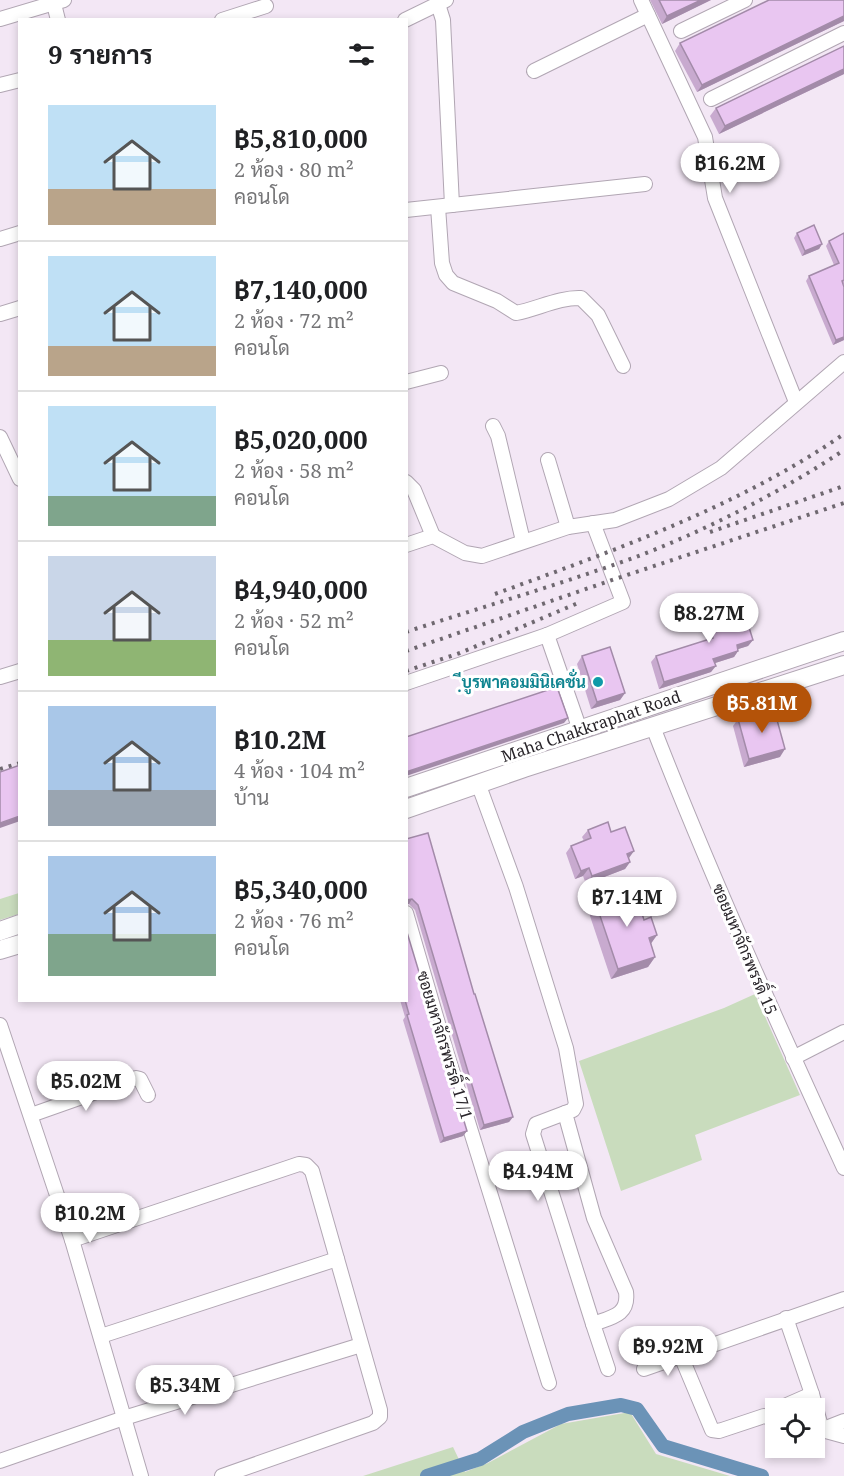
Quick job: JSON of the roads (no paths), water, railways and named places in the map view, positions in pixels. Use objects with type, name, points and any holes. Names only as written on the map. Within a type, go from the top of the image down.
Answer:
[{"type":"main road","name":"Maha Chakkraphat Road","points":[[408,787],[844,641]]},
{"type":"main road","name":"Maha Chakkraphat Road","points":[[408,808],[478,783],[844,665]]},
{"type":"main road","points":[[0,931],[18,925]]},
{"type":"main road","points":[[0,951],[18,945]]},
{"type":"street","points":[[641,0],[705,137],[715,198],[796,402]]},
{"type":"street","points":[[681,32],[744,0]]},
{"type":"street","points":[[0,19],[57,1],[58,18]]},
{"type":"street","points":[[408,19],[442,2],[445,206],[442,263],[446,275],[453,283],[516,312],[572,298],[581,298],[598,315],[623,366]]},
{"type":"street","points":[[228,18],[266,6]]},
{"type":"street","points":[[534,71],[648,15]]},
{"type":"street","points":[[711,99],[844,33]]},
{"type":"street","points":[[0,85],[18,80]]},
{"type":"street","points":[[408,210],[645,184]]},
{"type":"street","points":[[0,239],[18,234]]},
{"type":"street","points":[[0,314],[18,309]]},
{"type":"street","points":[[408,484],[414,490],[433,536],[465,553],[482,556],[568,527],[615,520],[669,499],[721,468],[844,362]]},
{"type":"street","points":[[408,381],[441,373]]},
{"type":"street","points":[[493,426],[498,436],[523,541]]},
{"type":"street","points":[[0,437],[5,461],[18,477]]},
{"type":"street","points":[[548,460],[568,527]]},
{"type":"street","points":[[408,682],[547,635],[623,602],[593,523]]},
{"type":"street","points":[[408,544],[433,536]]},
{"type":"street","points":[[547,635],[580,730]]},
{"type":"street","points":[[0,677],[18,672]]},
{"type":"street","name":"ซอยมหาจักรพรรดิ์ 15","points":[[653,727],[690,823],[844,1168]]},
{"type":"street","points":[[478,783],[516,888],[566,1048],[576,1104],[573,1110],[536,1124],[533,1134],[608,1369]]},
{"type":"street","name":"ซอยมหาจักรพรรดิ์ 17/1","points":[[408,920],[446,1051],[549,1383]]},
{"type":"street","points":[[0,1024],[72,1240],[141,1476]]},
{"type":"street","points":[[793,1058],[844,1032]]},
{"type":"street","points":[[31,1115],[136,1078],[140,1079],[148,1095]]},
{"type":"street","points":[[565,1113],[594,1218],[622,1280],[627,1304],[616,1315],[593,1324]]},
{"type":"street","points":[[72,1240],[299,1164],[306,1165],[312,1172],[381,1410],[380,1417],[377,1421],[222,1476]]},
{"type":"street","points":[[101,1336],[337,1259]]},
{"type":"street","points":[[644,1369],[844,1299]]},
{"type":"street","points":[[786,1318],[813,1398]]},
{"type":"street","points":[[0,1461],[124,1418],[361,1345]]},
{"type":"street","points":[[681,1356],[712,1430],[718,1431],[765,1417]]},
{"type":"street","points":[[803,1398],[812,1394]]},
{"type":"street","points":[[825,1427],[844,1421]]},
{"type":"street","points":[[825,1431],[844,1436]]},
{"type":"waterway","points":[[427,1476],[480,1459],[523,1432],[568,1414],[621,1405],[637,1409],[663,1446],[762,1476]]},
{"type":"railway","points":[[495,594],[585,561],[719,505],[762,484],[844,434]]},
{"type":"railway","points":[[408,631],[659,548],[714,524],[768,496],[844,450]]},
{"type":"railway","points":[[710,532],[844,486]]},
{"type":"railway","points":[[408,650],[844,503]]},
{"type":"railway","points":[[408,670],[460,653],[578,603]]},
{"type":"railway","points":[[0,769],[18,764]]},
{"type":"place","name":"ฺีบูรพาคอมมินิเคชั่น","points":[[598,682]]}]
